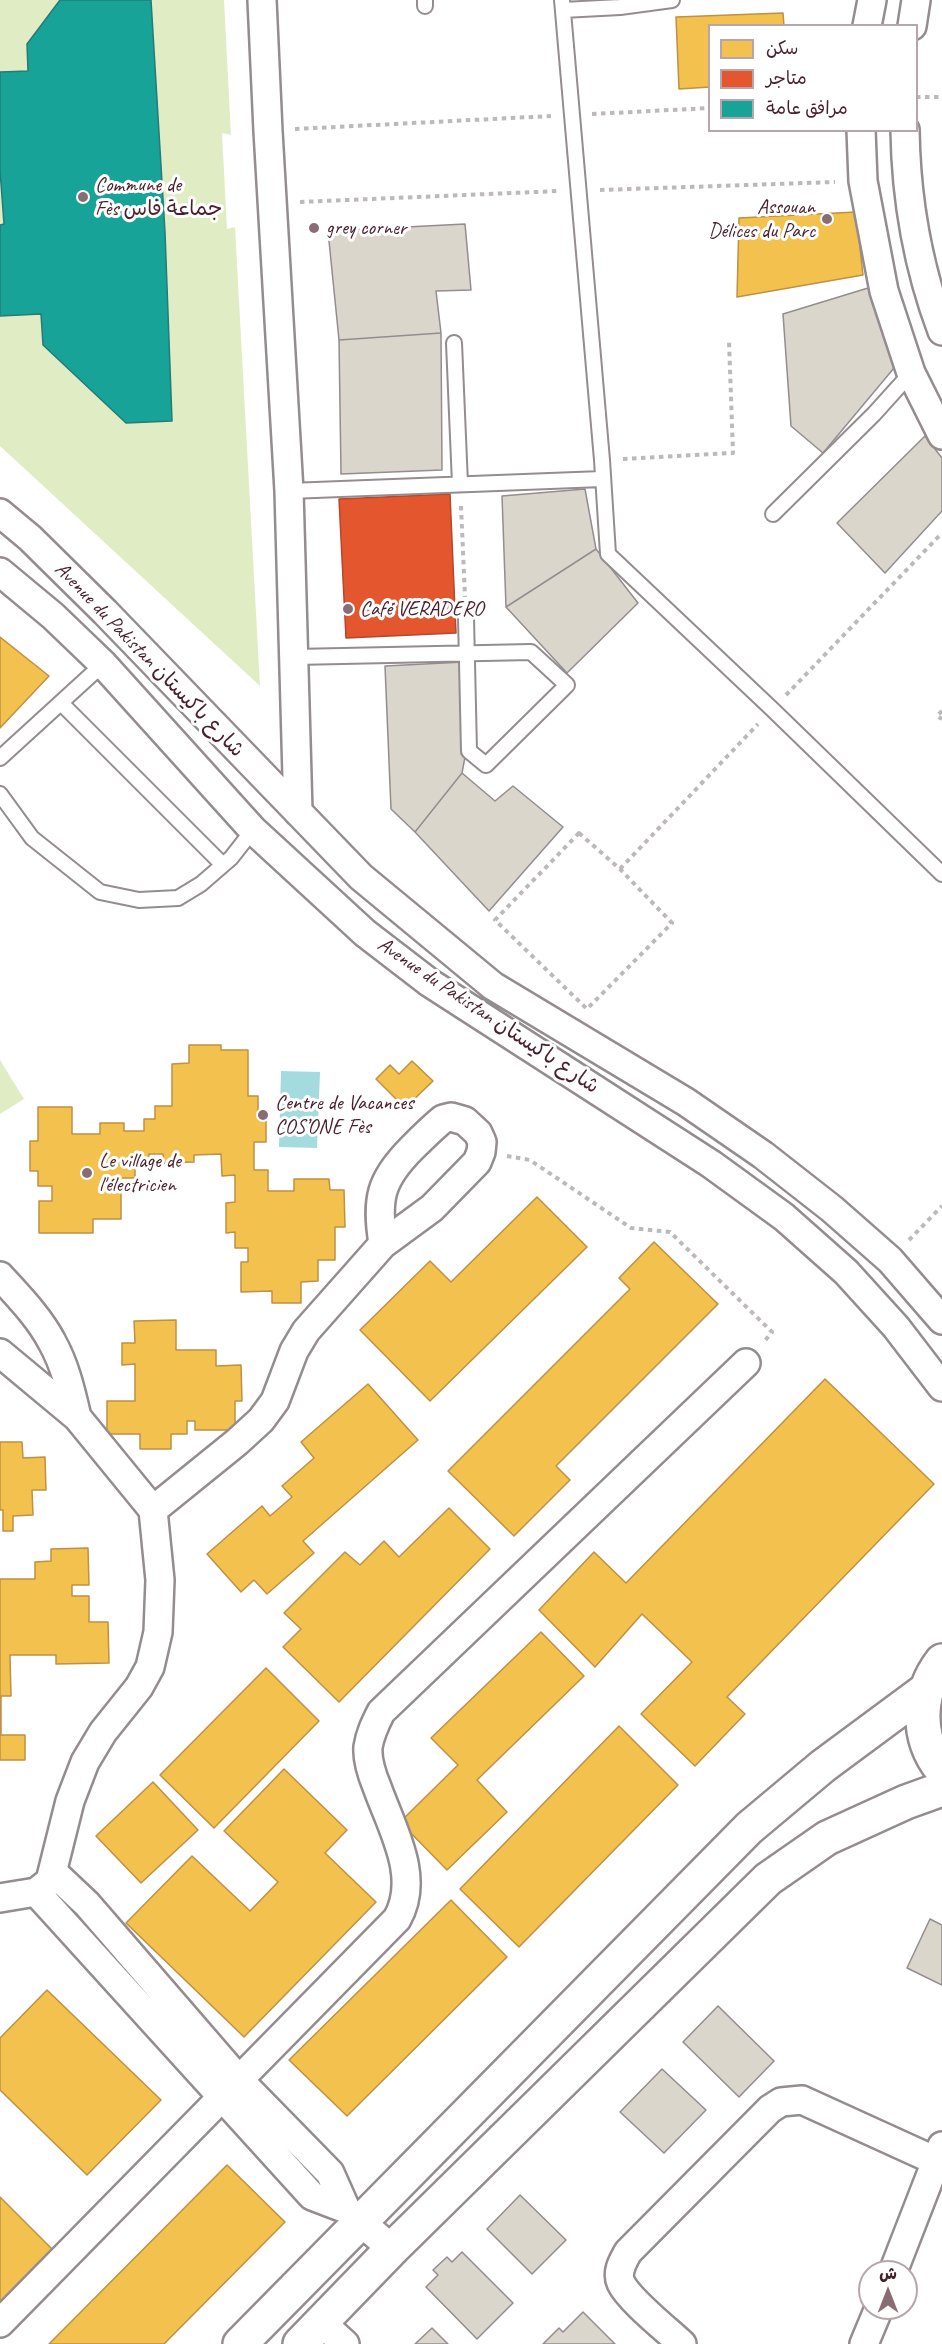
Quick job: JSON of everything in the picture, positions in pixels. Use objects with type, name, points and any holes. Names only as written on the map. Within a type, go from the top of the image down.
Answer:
[{"type":"main road","points":[[934,1675],[923,1705],[923,1729],[931,1753],[942,1770]]},
{"type":"main road","points":[[240,2344],[353,2216],[749,1828],[934,1675]]},
{"type":"main road","points":[[322,2337],[392,2249],[768,1878],[827,1839],[897,1806],[942,1789]]},
{"type":"street","points":[[262,0],[289,491],[298,812]]},
{"type":"street","points":[[867,24],[872,0]]},
{"type":"street","points":[[912,24],[916,0]]},
{"type":"street","points":[[861,132],[863,181],[884,291],[911,373],[942,435]]},
{"type":"street","points":[[905,132],[907,183],[914,232],[934,310],[942,331]]},
{"type":"street","name":"Avenue du Pakistan شارع باكيستان","points":[[0,513],[30,538],[105,612],[361,877],[493,986],[686,1102],[763,1155],[832,1209],[890,1260],[942,1320]]},
{"type":"street","name":"Avenue du Pakistan شارع باكيستان","points":[[0,572],[53,616],[103,664],[253,830],[365,933],[430,983],[711,1164],[784,1216],[846,1272],[896,1327],[942,1388]]},
{"type":"street","points":[[153,1510],[261,1420],[275,1401],[294,1351],[306,1331],[383,1244],[432,1208],[477,1162],[482,1142],[472,1125],[451,1117],[443,1119],[395,1165],[385,1183],[380,1205],[383,1244]]},
{"type":"street","points":[[0,1276],[24,1302],[52,1341],[68,1378],[77,1417]]},
{"type":"street","points":[[0,1353],[77,1417],[153,1510],[160,1580],[158,1632],[150,1667],[139,1687],[103,1732],[86,1762],[70,1801],[48,1884],[36,1892],[0,1898]]},
{"type":"street","points":[[0,2323],[397,1920],[405,1906],[407,1876],[403,1857],[370,1763],[368,1748],[372,1728],[381,1712],[746,1363]]},
{"type":"street","points":[[53,1872],[87,1904],[231,2090]]},
{"type":"street","points":[[36,1892],[231,2090],[330,2173],[353,2216],[392,2249]]},
{"type":"street","points":[[682,2344],[630,2295],[621,2282],[621,2264],[628,2252],[770,2109],[781,2102],[789,2099],[802,2100],[939,2153],[898,2260]]},
{"type":"street","points":[[864,2344],[874,2320]]},
{"type":"lane","points":[[672,0],[620,7],[562,5],[602,460],[608,554],[942,874]]},
{"type":"lane","points":[[454,343],[460,484]]},
{"type":"lane","points":[[773,514],[874,414],[911,373]]},
{"type":"lane","points":[[289,491],[602,479]]},
{"type":"lane","points":[[295,657],[468,653],[531,652],[567,685],[486,765],[469,750],[468,653],[466,618]]},
{"type":"lane","points":[[0,758],[103,664]]},
{"type":"lane","points":[[61,703],[223,865]]},
{"type":"lane","points":[[0,794],[32,838],[100,892],[139,900],[178,898],[201,884],[231,858],[253,830]]},
{"type":"path","points":[[918,97],[942,97]]},
{"type":"path","points":[[268,130],[708,108]]},
{"type":"path","points":[[602,460],[733,453],[729,341]]},
{"type":"path","points":[[460,484],[466,618]]},
{"type":"path","points":[[942,711],[937,716],[942,719]]},
{"type":"path","points":[[579,833],[620,869],[672,922],[587,1009],[495,920],[579,833]]},
{"type":"path","points":[[477,1162],[500,1156],[530,1160],[631,1228],[669,1232],[772,1332],[746,1363]]},
{"type":"path","points":[[890,1260],[942,1206]]},
{"type":"green space","points":[[0,0],[224,0],[231,135],[222,133],[227,229],[235,227],[260,686],[0,446]]},
{"type":"green space","points":[[0,1060],[24,1099],[0,1114]]},
{"type":"water","points":[[281,1071],[320,1072],[317,1148],[279,1147]]},
{"type":"building: سكن","points":[[783,13],[784,24],[708,24],[708,87],[679,89],[676,17]]},
{"type":"building: سكن","points":[[856,212],[863,275],[737,297],[739,218]]},
{"type":"building: سكن","points":[[0,637],[49,676],[0,728]]},
{"type":"building: سكن","name":"Le village de l'électricien","points":[[189,1045],[221,1045],[221,1050],[248,1050],[248,1096],[258,1096],[258,1112],[266,1112],[266,1142],[254,1142],[254,1170],[268,1170],[268,1191],[294,1191],[294,1179],[329,1179],[330,1190],[344,1190],[345,1227],[335,1227],[335,1260],[318,1260],[318,1281],[301,1282],[301,1303],[272,1303],[272,1291],[241,1292],[241,1262],[248,1262],[248,1248],[235,1248],[235,1232],[226,1233],[226,1203],[235,1202],[235,1175],[222,1176],[221,1154],[194,1155],[194,1162],[164,1163],[163,1154],[149,1154],[149,1166],[135,1166],[135,1178],[121,1178],[121,1219],[93,1219],[93,1233],[39,1233],[39,1201],[52,1201],[52,1186],[38,1186],[38,1171],[30,1171],[30,1141],[38,1141],[38,1107],[72,1107],[72,1134],[100,1134],[100,1123],[124,1123],[124,1131],[144,1131],[144,1119],[155,1119],[155,1106],[172,1106],[172,1064],[189,1063]]},
{"type":"building: سكن","points":[[412,1061],[433,1081],[405,1108],[376,1079],[390,1065],[399,1074]]},
{"type":"building: سكن","points":[[537,1197],[587,1247],[430,1401],[360,1330],[430,1261],[451,1282]]},
{"type":"building: سكن","points":[[654,1242],[718,1304],[556,1466],[570,1480],[514,1536],[448,1471],[630,1289],[619,1278]]},
{"type":"building: سكن","points":[[176,1320],[176,1350],[216,1350],[216,1366],[241,1365],[242,1401],[235,1401],[235,1430],[195,1430],[195,1421],[187,1421],[187,1434],[171,1434],[171,1449],[140,1449],[140,1434],[107,1434],[107,1401],[135,1401],[135,1364],[122,1365],[122,1343],[135,1343],[134,1321]]},
{"type":"building: سكن","points":[[825,1379],[934,1484],[727,1697],[745,1714],[695,1766],[641,1714],[692,1662],[642,1614],[595,1667],[539,1610],[594,1552],[626,1583]]},
{"type":"building: سكن","points":[[368,1384],[418,1440],[303,1541],[314,1553],[267,1594],[254,1580],[241,1592],[207,1554],[262,1506],[270,1516],[292,1497],[282,1486],[314,1458],[301,1442]]},
{"type":"building: سكن","points":[[0,1442],[22,1442],[23,1458],[45,1457],[46,1490],[32,1490],[33,1515],[13,1516],[13,1531],[3,1531],[3,1510],[0,1510]]},
{"type":"building: سكن","points":[[449,1508],[490,1549],[339,1702],[283,1647],[301,1629],[284,1613],[345,1552],[360,1565],[384,1541],[399,1557]]},
{"type":"building: سكن","points":[[88,1548],[89,1585],[72,1585],[72,1596],[89,1596],[89,1622],[108,1622],[109,1663],[56,1664],[56,1655],[10,1655],[11,1696],[1,1696],[1,1735],[25,1735],[25,1760],[0,1760],[0,1579],[35,1579],[35,1562],[51,1561],[51,1549]]},
{"type":"building: سكن","points":[[541,1632],[584,1676],[477,1780],[507,1812],[447,1870],[400,1822],[458,1765],[431,1738]]},
{"type":"building: سكن","points":[[266,1668],[319,1721],[214,1828],[160,1775]]},
{"type":"building: سكن","points":[[619,1726],[678,1785],[519,1947],[460,1889]]},
{"type":"building: سكن","points":[[284,1769],[347,1830],[325,1853],[376,1902],[244,2037],[126,1923],[192,1856],[250,1911],[278,1882],[224,1831]]},
{"type":"building: سكن","points":[[153,1782],[198,1830],[141,1883],[96,1836]]},
{"type":"building: سكن","points":[[451,1900],[507,1957],[347,2116],[289,2060]]},
{"type":"building: سكن","points":[[47,1990],[161,2100],[87,2175],[0,2090],[0,2038]]},
{"type":"building: سكن","points":[[227,2165],[285,2222],[164,2344],[49,2344]]},
{"type":"building: سكن","points":[[0,2197],[58,2255],[0,2313]]},
{"type":"building: متاجر","points":[[450,494],[456,633],[346,638],[339,499]]},
{"type":"building: مرافق عامة","name":"Commune de Fès جماعة فاس","points":[[60,0],[151,0],[165,232],[172,421],[126,423],[43,345],[41,314],[0,316],[0,225],[4,224],[0,170],[0,72],[28,71],[27,44]]},
{"type":"building: أخرى","points":[[465,224],[471,290],[436,291],[441,333],[339,340],[328,231]]},
{"type":"building: أخرى","points":[[868,288],[894,368],[823,453],[791,426],[783,314]]},
{"type":"building: أخرى","points":[[441,333],[442,470],[341,474],[339,340]]},
{"type":"building: أخرى","points":[[925,436],[942,458],[942,511],[885,573],[837,523]]},
{"type":"building: أخرى","points":[[585,489],[596,549],[506,607],[502,496]]},
{"type":"building: أخرى","points":[[596,549],[638,603],[567,673],[506,607]]},
{"type":"building: أخرى","points":[[464,662],[465,757],[462,773],[415,832],[391,809],[385,666]]},
{"type":"building: أخرى","points":[[462,773],[495,801],[513,786],[563,827],[489,911],[415,832]]},
{"type":"building: أخرى","points":[[930,1919],[942,1925],[942,1985],[907,1968]]},
{"type":"building: أخرى","points":[[718,2006],[774,2061],[739,2097],[683,2042]]},
{"type":"building: أخرى","points":[[662,2069],[706,2110],[664,2153],[620,2112]]},
{"type":"building: أخرى","points":[[520,2195],[566,2240],[532,2274],[487,2229]]},
{"type":"building: أخرى","points":[[462,2252],[513,2303],[477,2339],[426,2287],[438,2275],[433,2270],[447,2257],[452,2262]]},
{"type":"building: أخرى","points":[[583,2312],[615,2344],[543,2344],[559,2328],[563,2332]]},
{"type":"building: أخرى","points":[[432,2328],[448,2344],[415,2344]]},
{"type":"place","name":"Commune de Fès جماعة فاس","points":[[83,197]]},
{"type":"place","name":"Assouan Délices du Parc","points":[[827,219]]},
{"type":"place","name":"grey corner","points":[[314,228]]},
{"type":"place","name":"Café VERADERO","points":[[348,609]]},
{"type":"place","name":"Centre de Vacances COS’ONE Fès","points":[[263,1115]]},
{"type":"place","name":"Le village de l'électricien","points":[[87,1173]]}]
